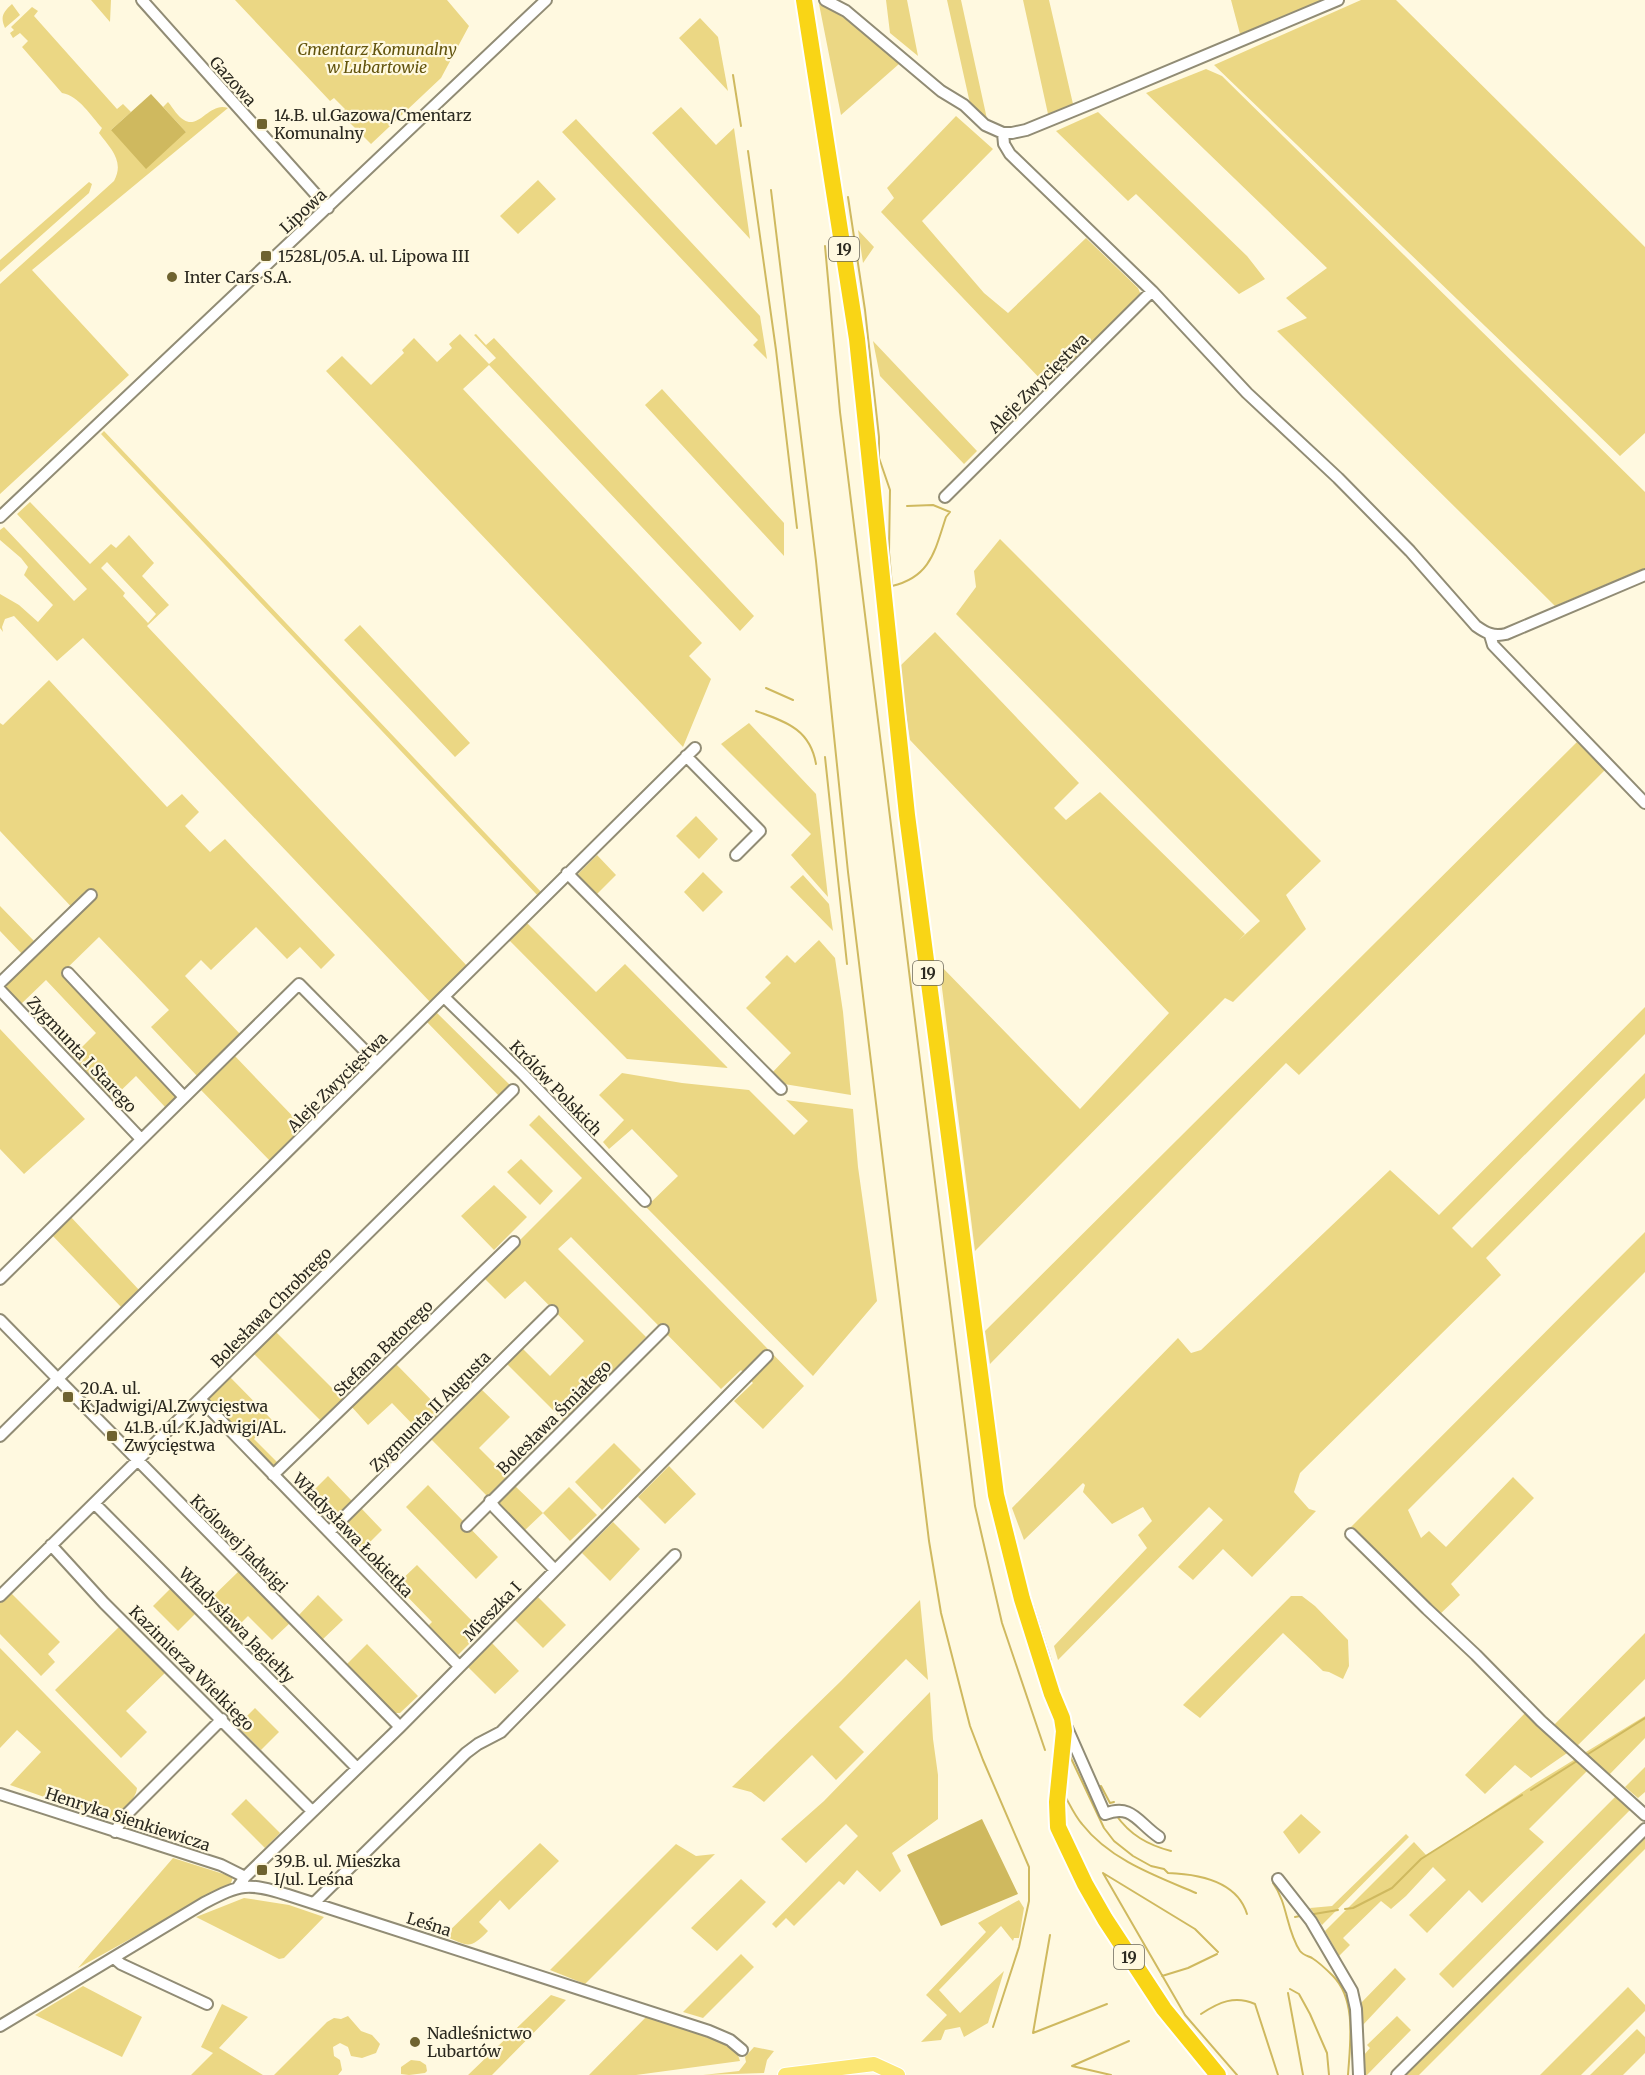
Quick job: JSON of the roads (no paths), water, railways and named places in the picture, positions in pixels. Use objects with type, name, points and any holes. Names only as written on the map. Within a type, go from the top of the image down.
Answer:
[{"type":"highway","name":"19","points":[[804,0],[857,339],[907,816],[996,1496],[1022,1599],[1052,1694],[1062,1718],[1064,1731],[1058,1827],[1105,1919],[1176,2025],[1218,2075]]},
{"type":"main road","points":[[785,2075],[874,2064],[898,2075]]},
{"type":"street","name":"Gazowa","points":[[142,0],[328,208]]},
{"type":"street","name":"Lipowa","points":[[0,517],[546,0]]},
{"type":"street","points":[[825,0],[852,16],[941,91],[964,105],[985,125],[1003,133],[1026,130],[1338,0]]},
{"type":"street","points":[[1003,133],[1004,144],[1010,154],[1152,291],[1247,393],[1338,478],[1410,551],[1476,626],[1490,635],[1506,634],[1645,575]]},
{"type":"street","name":"Aleje Zwycięstwa","points":[[945,496],[1152,291]]},
{"type":"street","points":[[1490,635],[1493,645],[1645,803]]},
{"type":"street","name":"Aleje Zwycięstwa","points":[[0,1436],[695,748]]},
{"type":"street","points":[[686,756],[760,831],[736,855]]},
{"type":"street","points":[[567,873],[781,1089]]},
{"type":"street","points":[[0,983],[91,895]]},
{"type":"street","points":[[68,973],[184,1097]]},
{"type":"street","points":[[0,1279],[299,984],[377,1063]]},
{"type":"street","name":"Zygmunta I Starego","points":[[0,990],[141,1139]]},
{"type":"street","name":"Królów Polskich","points":[[444,997],[523,1074],[645,1201]]},
{"type":"street","name":"Bolesława Chrobrego","points":[[0,1596],[513,1090]]},
{"type":"street","name":"Stefana Batorego","points":[[273,1475],[514,1242]]},
{"type":"street","name":"Zygmunta II Augusta","points":[[329,1532],[552,1311]]},
{"type":"street","name":"Królowej Jadwigi","points":[[0,1320],[400,1727]]},
{"type":"street","name":"Bolesława Śmiałego","points":[[467,1526],[663,1330]]},
{"type":"street","name":"Mieszka I","points":[[238,1887],[245,1876],[400,1727],[767,1356]]},
{"type":"street","name":"Władysława Łokietka","points":[[200,1400],[459,1666]]},
{"type":"street","points":[[490,1501],[554,1569]]},
{"type":"street","name":"Władysława Jagiełły","points":[[95,1504],[357,1768]]},
{"type":"street","points":[[1350,1534],[1476,1654],[1541,1722],[1645,1815]]},
{"type":"street","name":"Kazimierza Wielkiego","points":[[51,1545],[104,1603],[312,1811]]},
{"type":"street","points":[[315,1903],[466,1753],[501,1732],[675,1555]]},
{"type":"street","points":[[1062,1718],[1105,1814],[1114,1810],[1125,1810],[1159,1837]]},
{"type":"street","points":[[115,1832],[123,1818],[222,1719]]},
{"type":"street","name":"Henryka Sienkiewicza","points":[[0,1794],[221,1865],[245,1876]]},
{"type":"street","points":[[1397,2075],[1645,1829]]},
{"type":"street","points":[[1278,1879],[1311,1922],[1352,1991],[1356,2009],[1359,2075]]},
{"type":"street","points":[[0,2026],[204,1904],[238,1887]]},
{"type":"street","name":"Leśna","points":[[238,1887],[265,1888],[315,1903],[715,2033],[730,2040],[742,2050]]},
{"type":"street","points":[[114,1958],[121,1964],[207,2004]]},
{"type":"waterway","points":[[733,75],[741,126]]},
{"type":"waterway","points":[[748,151],[776,350],[797,528]]},
{"type":"waterway","points":[[771,190],[816,561],[848,872],[929,1541],[941,1613],[970,1726],[1029,1867],[1029,1901],[1019,1947],[993,2027]]},
{"type":"waterway","points":[[848,197],[865,310],[879,437],[879,458],[890,490],[889,552],[892,586],[905,582],[923,569],[930,560],[950,512],[933,505],[907,506]]},
{"type":"waterway","points":[[825,246],[840,412],[975,1506],[1002,1623],[1045,1750]]},
{"type":"waterway","points":[[766,688],[793,700]]},
{"type":"waterway","points":[[756,711],[795,728],[808,742],[816,764]]},
{"type":"waterway","points":[[825,757],[847,964]]},
{"type":"waterway","points":[[1033,1605],[1051,1661]]},
{"type":"waterway","points":[[1585,1756],[1645,1718]]},
{"type":"waterway","points":[[1069,1754],[1104,1828],[1114,1841],[1151,1866],[1164,1869],[1168,1873],[1203,1878],[1225,1887],[1235,1894],[1247,1914]]},
{"type":"waterway","points":[[1531,1790],[1577,1761]]},
{"type":"waterway","points":[[1101,1786],[1110,1803],[1114,1802]]},
{"type":"waterway","points":[[1345,1909],[1353,1908],[1392,1888],[1421,1859],[1522,1795]]},
{"type":"waterway","points":[[1065,1796],[1079,1821],[1106,1848],[1134,1866],[1196,1893]]},
{"type":"waterway","points":[[1116,1815],[1140,1838],[1171,1851]]},
{"type":"waterway","points":[[1103,1873],[1185,2015],[1237,2075]]},
{"type":"waterway","points":[[1103,1873],[1195,1929],[1218,1952]]},
{"type":"waterway","points":[[1273,1883],[1282,1900],[1295,1943],[1300,1951],[1318,1962],[1333,1976],[1346,1997],[1350,2023],[1348,2075]]},
{"type":"waterway","points":[[1314,1914],[1338,1910]]},
{"type":"waterway","points":[[1295,1917],[1300,1916]]},
{"type":"waterway","points":[[1050,1935],[1033,2033],[1107,2004]]},
{"type":"waterway","points":[[1162,1976],[1188,1968],[1217,1954]]},
{"type":"waterway","points":[[1290,1989],[1299,1994],[1310,2014],[1327,2053],[1329,2075]]},
{"type":"waterway","points":[[1288,1993],[1303,2075]]},
{"type":"waterway","points":[[1201,2014],[1227,2001],[1241,2000],[1255,2004],[1278,2075]]},
{"type":"waterway","points":[[1111,2075],[1072,2066],[1129,2041]]},
{"type":"place","name":"14.B. ul.Gazowa/Cmentarz Komunalny","points":[[262,124]]},
{"type":"place","name":"1528L/05.A. ul. Lipowa III","points":[[266,256]]},
{"type":"place","name":"Inter Cars S.A.","points":[[172,277]]},
{"type":"place","name":"20.A. ul. K.Jadwigi/Al.Zwycięstwa","points":[[68,1397]]},
{"type":"place","name":"41.B. ul. K.Jadwigi/AL. Zwycięstwa","points":[[112,1436]]},
{"type":"place","name":"39.B. ul. Mieszka I/ul. Leśna","points":[[262,1870]]},
{"type":"place","name":"Nadleśnictwo Lubartów","points":[[415,2042]]},
{"type":"park label","name":"Cmentarz Komunalny w Lubartowie","points":[[377,58]]}]
